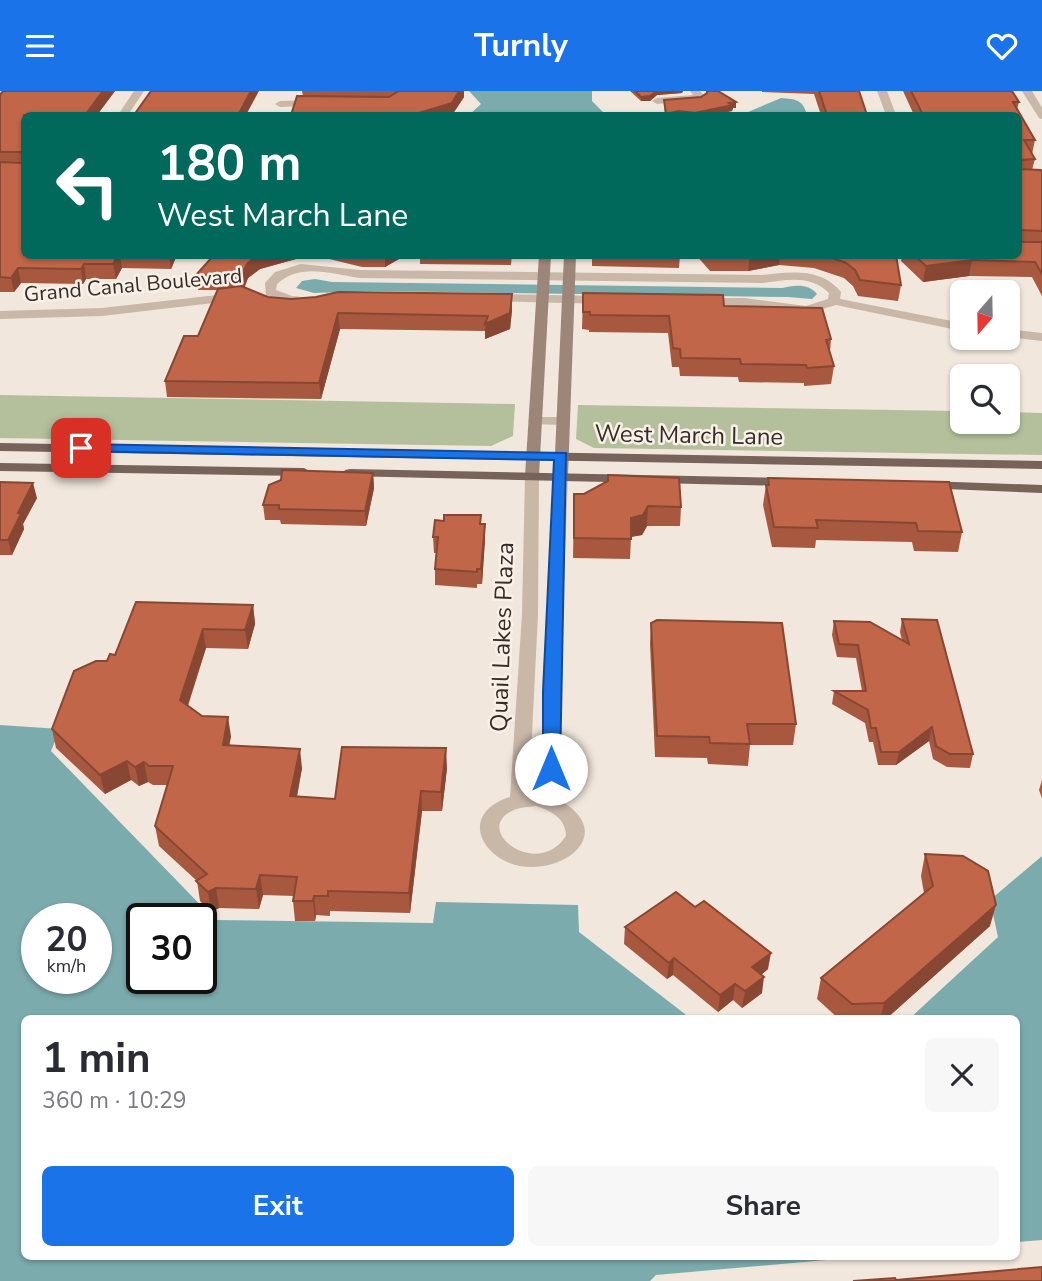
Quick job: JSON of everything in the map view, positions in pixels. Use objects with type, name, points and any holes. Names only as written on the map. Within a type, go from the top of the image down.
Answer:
[{"type":"main road","name":"West March Lane","points":[[0,447],[1042,465]]},
{"type":"main road","name":"West March Lane","points":[[0,467],[802,482]]},
{"type":"main road","points":[[908,485],[1042,489]]},
{"type":"street","points":[[125,112],[139,91]]},
{"type":"street","points":[[276,112],[286,91]]},
{"type":"street","points":[[657,101],[700,97],[695,91]]},
{"type":"street","points":[[882,91],[890,112]]},
{"type":"street","points":[[1027,91],[1042,116]]},
{"type":"street","points":[[280,104],[324,103]]},
{"type":"street","points":[[531,476],[545,259]]},
{"type":"street","points":[[561,476],[566,300],[570,259]]},
{"type":"street","name":"Grand Canal Boulevard","points":[[256,294],[280,274],[304,268],[360,274],[762,279],[795,276],[827,284],[835,292],[834,301]]},
{"type":"street","name":"Grand Canal Boulevard","points":[[0,315],[102,312],[256,294],[290,300],[318,300]]},
{"type":"street","points":[[478,298],[619,300]]},
{"type":"street","points":[[685,301],[757,303],[798,311],[817,309],[834,301],[950,325]]},
{"type":"street","points":[[1020,334],[1042,337]]},
{"type":"street","points":[[535,421],[563,421]]},
{"type":"street","name":"Quail Lakes Plaza","points":[[519,801],[530,614],[531,476]]},
{"type":"street","name":"Quail Lakes Plaza","points":[[553,803],[551,692],[561,476]]},
{"type":"street","points":[[537,799],[553,803],[570,815],[575,824],[571,843],[552,857],[523,860],[497,849],[490,839],[488,829],[491,819],[498,810],[519,801],[537,799]]},
{"type":"green space","points":[[0,395],[515,404],[513,436],[491,446],[0,438]]},
{"type":"green space","points":[[578,405],[950,411],[950,434],[1020,434],[1020,412],[1042,413],[1042,455],[594,448],[576,439]]},
{"type":"water","points":[[469,91],[592,91],[592,101],[603,112],[472,112],[481,104]]},
{"type":"water","points":[[781,98],[798,101],[806,112],[748,112]]},
{"type":"water","points":[[315,279],[332,282],[782,288],[801,286],[814,290],[817,294],[812,299],[372,291],[314,293],[296,288],[302,281]]},
{"type":"water","points":[[0,725],[60,729],[51,751],[199,903],[126,903],[126,994],[217,994],[217,920],[433,923],[436,902],[578,905],[579,932],[686,1015],[21,1015],[21,1260],[826,1260],[656,1275],[650,1281],[0,1281]]},
{"type":"water","points":[[1042,856],[1042,1240],[1020,1242],[1020,1015],[913,1015],[998,937],[990,900]]},
{"type":"building","points":[[3,91],[103,91],[87,112],[21,112],[21,152],[0,152],[0,95]]},
{"type":"building","points":[[151,91],[251,91],[240,112],[136,112]]},
{"type":"building","points":[[395,91],[459,91],[452,103],[422,112],[292,112],[297,96],[389,97],[397,92]]},
{"type":"building","points":[[635,91],[657,91],[650,96],[641,97]]},
{"type":"building","points":[[718,91],[736,102],[700,112],[666,112],[664,100],[701,97]]},
{"type":"building","points":[[819,91],[859,91],[866,112],[826,112]]},
{"type":"building","points":[[911,91],[1012,91],[1019,102],[1013,102],[1019,112],[922,112]]},
{"type":"building","points":[[1022,118],[1035,140],[1024,140],[1035,159],[1022,160]]},
{"type":"building","points":[[0,162],[21,163],[21,259],[116,259],[113,264],[84,264],[81,269],[18,268],[11,278],[0,277]]},
{"type":"building","points":[[1022,169],[1042,172],[1042,231],[1022,230]]},
{"type":"building","points":[[1022,242],[1042,242],[1042,274],[1035,262],[972,260],[926,266],[918,259],[1022,259]]},
{"type":"building","points":[[210,259],[253,259],[242,274],[196,275]]},
{"type":"building","points":[[836,259],[897,259],[901,285],[860,280],[855,270]]},
{"type":"building","points":[[241,286],[268,297],[291,299],[338,292],[512,294],[510,313],[485,324],[488,316],[338,313],[319,383],[165,381],[184,336],[198,336],[218,289]]},
{"type":"building","points":[[583,293],[723,295],[724,306],[822,308],[831,339],[826,340],[834,366],[807,368],[806,365],[741,364],[740,359],[681,358],[680,349],[673,348],[669,316],[590,315],[590,312],[583,312]]},
{"type":"building","points":[[282,470],[373,473],[365,511],[279,509],[279,505],[263,505],[269,485],[281,480]]},
{"type":"building","points":[[608,475],[679,478],[681,507],[648,506],[643,515],[631,518],[631,539],[574,538],[574,494],[584,494],[608,481]]},
{"type":"building","points":[[768,478],[949,482],[962,532],[918,531],[916,523],[816,520],[818,528],[774,527],[766,485],[769,485]]},
{"type":"building","points":[[0,482],[33,483],[8,540],[0,540]]},
{"type":"building","points":[[444,515],[481,515],[480,524],[485,524],[481,569],[477,569],[477,572],[435,569],[438,537],[433,537],[435,520],[444,521]]},
{"type":"building","points":[[136,602],[253,605],[245,630],[203,629],[180,700],[202,716],[228,717],[223,745],[300,749],[290,796],[335,799],[342,747],[446,748],[441,792],[421,791],[409,893],[328,891],[328,896],[314,896],[313,901],[293,901],[297,877],[260,875],[256,889],[216,888],[208,892],[196,881],[207,874],[155,826],[173,766],[149,766],[144,762],[135,767],[127,761],[100,775],[52,729],[74,671],[96,661],[107,661],[110,654],[115,655]]},
{"type":"building","points":[[902,619],[937,620],[973,754],[950,754],[936,746],[932,727],[899,752],[881,752],[876,728],[871,728],[868,710],[834,691],[866,691],[858,645],[839,644],[834,621],[870,622],[909,644]]},
{"type":"building","points":[[657,620],[782,623],[796,724],[747,724],[750,744],[710,743],[709,737],[657,736],[651,623]]},
{"type":"building","points":[[925,854],[963,856],[988,871],[996,905],[884,1003],[852,1004],[821,978],[933,886]]},
{"type":"building","points":[[676,892],[695,907],[704,901],[771,953],[752,967],[764,977],[745,991],[735,984],[720,995],[674,958],[669,963],[625,927]]},
{"type":"building","points":[[1042,1267],[1042,1281],[853,1281],[896,1280]]},
{"type":"route","points":[[81,448],[561,456],[551,692],[551,769]]}]
